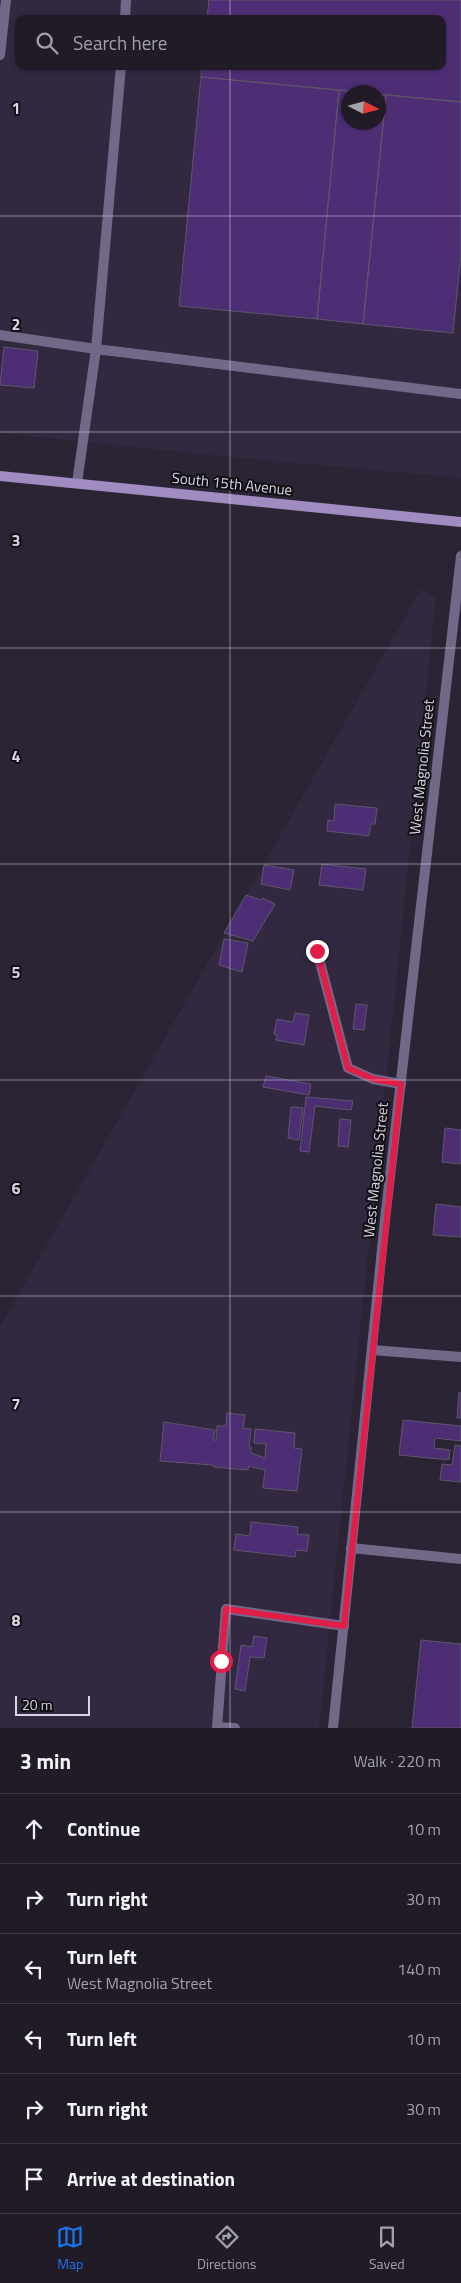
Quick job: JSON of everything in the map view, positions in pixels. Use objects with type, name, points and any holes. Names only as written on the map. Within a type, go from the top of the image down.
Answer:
[{"type":"main road","name":"South 15th Avenue","points":[[0,476],[461,522]]},
{"type":"street","points":[[0,55],[6,0]]},
{"type":"street","points":[[125,15],[126,0]]},
{"type":"street","points":[[78,483],[96,349],[121,70]]},
{"type":"street","points":[[0,335],[96,349],[461,394]]},
{"type":"street","name":"West Magnolia Street","points":[[333,1728],[401,1084],[461,556]]},
{"type":"street","points":[[317,951],[348,1068],[373,1079],[401,1084]]},
{"type":"street","points":[[372,1350],[461,1357]]},
{"type":"street","points":[[351,1548],[461,1559]]},
{"type":"street","points":[[235,1728],[217,1727],[226,1609],[344,1626]]},
{"type":"shaded area","points":[[0,0],[461,0],[461,478],[219,456],[0,433]]},
{"type":"shaded area","points":[[421,589],[436,597],[319,1728],[0,1728],[0,1327]]},
{"type":"building","points":[[209,0],[461,0],[461,102],[386,95],[386,85],[341,85],[341,90],[201,77],[202,70],[446,70],[446,15],[207,15]]},
{"type":"building","points":[[201,77],[339,90],[317,319],[179,306]]},
{"type":"building","points":[[339,90],[341,90],[341,130],[382,130],[363,324],[317,319]]},
{"type":"building","points":[[386,95],[461,102],[461,254],[453,333],[363,324],[382,130],[386,130]]},
{"type":"building","points":[[4,347],[38,351],[34,388],[0,385]]},
{"type":"building","points":[[335,804],[377,808],[375,824],[371,824],[369,836],[327,831],[328,820],[334,821]]},
{"type":"building","points":[[322,864],[366,869],[363,890],[319,885]]},
{"type":"building","points":[[264,865],[294,870],[290,890],[261,884]]},
{"type":"building","points":[[246,895],[261,900],[262,898],[275,904],[253,941],[224,933]]},
{"type":"building","points":[[224,939],[248,943],[242,972],[219,965]]},
{"type":"building","points":[[356,1004],[367,1005],[364,1030],[353,1029]]},
{"type":"building","points":[[295,1013],[309,1015],[304,1045],[276,1040],[277,1035],[274,1034],[277,1019],[293,1022]]},
{"type":"building","points":[[266,1076],[311,1084],[309,1095],[263,1087]]},
{"type":"building","points":[[306,1097],[353,1101],[351,1110],[315,1106],[309,1152],[300,1151]]},
{"type":"building","points":[[291,1107],[303,1108],[299,1140],[288,1138]]},
{"type":"building","points":[[340,1119],[351,1120],[348,1147],[338,1146]]},
{"type":"building","points":[[445,1128],[461,1130],[461,1164],[442,1162]]},
{"type":"building","points":[[436,1204],[461,1207],[461,1237],[433,1235]]},
{"type":"building","points":[[459,1392],[461,1393],[461,1418],[457,1418]]},
{"type":"building","points":[[227,1413],[245,1415],[243,1428],[251,1429],[249,1447],[251,1447],[251,1453],[265,1458],[266,1444],[254,1443],[255,1429],[295,1433],[294,1448],[302,1449],[297,1491],[263,1488],[265,1470],[249,1466],[248,1470],[160,1461],[164,1422],[215,1430],[213,1440],[216,1440],[217,1426],[226,1426]]},
{"type":"building","points":[[403,1420],[461,1426],[461,1441],[435,1438],[434,1448],[450,1450],[449,1460],[399,1455]]},
{"type":"building","points":[[455,1445],[461,1446],[461,1482],[440,1480],[442,1464],[452,1465]]},
{"type":"building","points":[[251,1522],[298,1527],[297,1534],[309,1535],[307,1551],[296,1550],[295,1557],[234,1550],[236,1534],[250,1536]]},
{"type":"building","points":[[254,1636],[267,1638],[264,1658],[250,1657],[245,1691],[235,1689],[241,1645],[252,1647]]},
{"type":"building","points":[[421,1640],[461,1644],[461,1728],[412,1728]]},
{"type":"route","points":[[221,1661],[226,1609],[344,1626],[385,1220],[401,1084],[373,1079],[348,1068],[317,951]]}]
